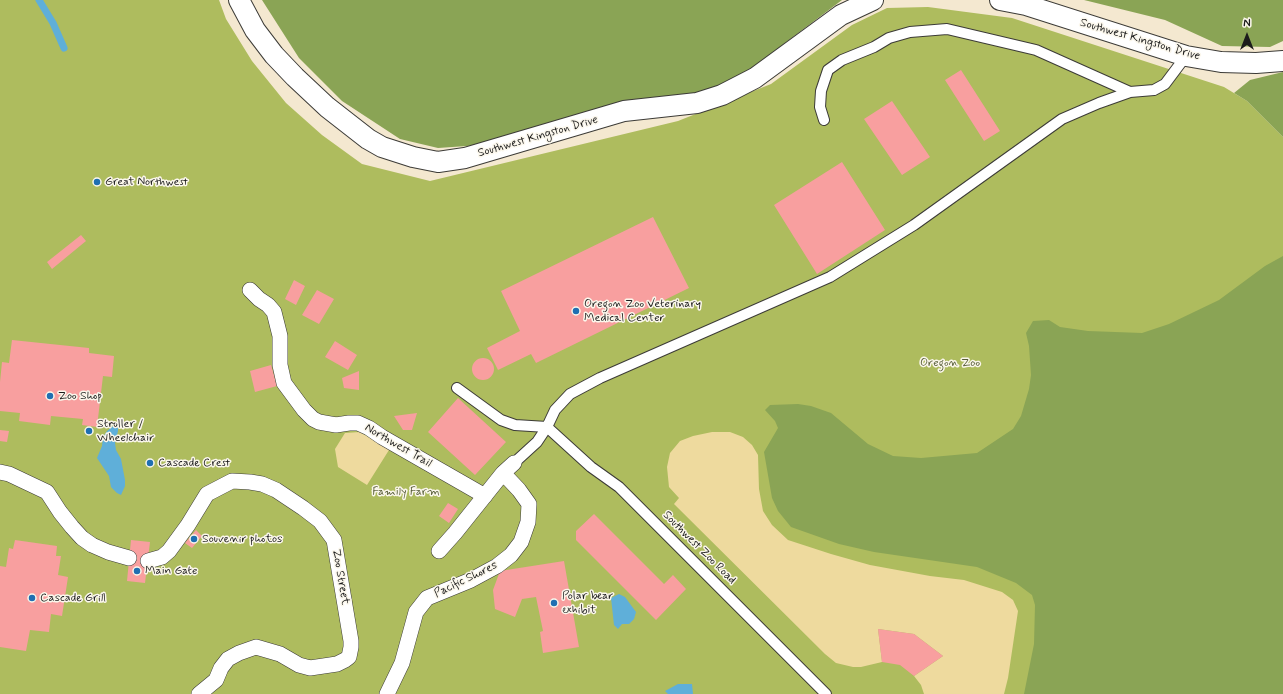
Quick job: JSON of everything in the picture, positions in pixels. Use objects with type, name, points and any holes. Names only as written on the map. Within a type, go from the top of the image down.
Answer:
[{"type":"street","name":"Southwest Kingston Drive","points":[[239,0],[255,30],[274,55],[327,107],[368,139],[382,147],[413,157],[438,162],[465,158],[624,111],[697,103],[722,95],[755,78],[841,15],[873,0]]},
{"type":"street","name":"Southwest Kingston Drive","points":[[1000,0],[1026,5],[1186,56],[1221,62],[1256,63],[1283,61]]},
{"type":"street","name":"Northwest Trail","points":[[250,290],[259,300],[268,305],[274,312],[280,336],[280,365],[284,383],[304,410],[314,419],[319,422],[336,425],[358,423],[485,496]]},
{"type":"street","points":[[439,551],[509,468]]},
{"type":"street","name":"Pacific Shores","points":[[387,694],[402,663],[416,612],[427,598],[471,580],[497,566],[511,555],[521,542],[528,522],[529,504],[519,490],[509,468]]},
{"type":"street","points":[[0,472],[9,474],[47,492],[72,527],[82,538],[92,545],[108,552],[129,558]]},
{"type":"street","name":"Zoo Street","points":[[148,561],[162,557],[169,551],[188,525],[207,494],[232,481],[262,484],[276,490],[320,521],[334,540],[351,640],[349,657],[338,664],[310,668],[299,665],[280,654],[256,647],[228,659],[221,668],[216,680],[199,694]]},
{"type":"lane","points":[[824,120],[820,107],[821,91],[828,70],[842,60],[874,47],[888,38],[910,32],[947,29],[1036,50],[1130,92]]},
{"type":"lane","points":[[509,468],[537,442],[547,427],[554,410],[570,394],[600,378],[830,278],[914,225],[1062,118],[1130,92],[1154,90],[1165,84],[1186,56]]},
{"type":"lane","points":[[457,388],[501,420],[514,425],[547,427]]},
{"type":"lane","name":"Southwest Zoo Road","points":[[547,427],[591,467],[618,487],[826,694]]},
{"type":"green space","name":"Oregon Zoo","points":[[0,0],[219,0],[226,19],[252,61],[286,103],[322,135],[362,164],[430,181],[678,121],[771,84],[852,25],[887,8],[928,7],[1012,18],[1224,87],[1247,101],[1283,137],[1283,694],[0,694]]},
{"type":"green space","points":[[262,0],[842,0],[785,43],[741,80],[702,96],[481,145],[438,148],[400,139],[342,101],[299,58]]},
{"type":"green space","points":[[1084,0],[1283,0],[1283,41],[1270,47],[1222,46],[1165,20]]},
{"type":"green space","points":[[1283,72],[1283,137],[1247,101],[1234,93],[1250,80]]},
{"type":"green space","points":[[1283,256],[1283,694],[1024,694],[1034,644],[1035,605],[1032,595],[1016,583],[977,567],[874,552],[839,544],[791,527],[778,511],[772,498],[764,452],[778,428],[775,421],[765,410],[770,405],[798,404],[811,406],[831,413],[868,444],[893,456],[921,458],[977,453],[1013,429],[1021,416],[1029,389],[1031,375],[1029,346],[1026,333],[1033,321],[1049,320],[1060,327],[1088,331],[1142,333],[1169,324],[1219,300],[1265,266]]},
{"type":"sand","name":"Family Farm","points":[[360,432],[389,450],[367,485],[338,467],[335,449],[345,433]]},
{"type":"sand","points":[[712,432],[730,432],[743,437],[752,445],[758,455],[759,489],[763,511],[772,525],[788,540],[870,565],[930,576],[964,580],[1002,592],[1013,600],[1018,611],[1008,678],[1004,694],[924,694],[921,685],[914,676],[943,656],[914,634],[878,629],[882,662],[861,667],[853,667],[836,663],[825,654],[674,504],[679,498],[669,487],[667,467],[670,453],[680,441],[693,436]]},
{"type":"water","points":[[116,425],[118,427],[118,431],[115,443],[116,450],[121,459],[125,480],[125,486],[121,495],[111,487],[109,476],[97,458],[102,446],[103,437],[107,431]]},
{"type":"water","points":[[619,594],[625,597],[636,612],[634,619],[629,624],[622,624],[618,629],[614,625],[611,598]]},
{"type":"water","points":[[678,684],[692,684],[693,694],[668,694],[665,691]]},
{"type":"building","points":[[961,70],[1000,131],[984,141],[945,80]]},
{"type":"building","points":[[892,101],[930,157],[902,175],[864,119]]},
{"type":"building","points":[[842,162],[885,230],[817,274],[774,205]]},
{"type":"building","name":"Oregon Zoo Veterinary Medical Center","points":[[653,217],[689,288],[536,363],[531,354],[498,370],[487,348],[520,331],[501,291]]},
{"type":"building","points":[[81,235],[86,241],[52,269],[47,262]]},
{"type":"building","points":[[294,280],[305,286],[296,305],[285,299]]},
{"type":"building","points":[[317,290],[334,299],[319,324],[302,315]]},
{"type":"building","name":"Zoo Shop","points":[[12,340],[89,348],[89,353],[114,356],[112,377],[103,376],[97,427],[82,425],[83,419],[51,416],[50,425],[19,421],[20,413],[0,411],[2,362],[9,363]]},
{"type":"building","points":[[335,341],[357,355],[348,370],[325,357]]},
{"type":"building","points":[[483,358],[491,361],[494,369],[491,377],[483,380],[475,377],[472,369],[475,361]]},
{"type":"building","points":[[271,365],[277,386],[255,392],[250,371]]},
{"type":"building","points":[[359,371],[359,390],[344,388],[342,378]]},
{"type":"building","points":[[458,398],[506,442],[475,475],[428,432]]},
{"type":"building","points":[[417,413],[412,430],[403,430],[394,416]]},
{"type":"building","points":[[0,430],[9,431],[7,442],[0,441]]},
{"type":"building","points":[[448,503],[458,509],[449,523],[439,516]]},
{"type":"building","points":[[594,514],[664,584],[673,575],[686,589],[656,620],[576,540],[576,531]]},
{"type":"building","name":"Souvenir photos","points":[[196,530],[202,536],[192,548],[185,543]]},
{"type":"building","name":"Cascade Grill","points":[[15,540],[57,546],[56,556],[61,556],[58,575],[68,577],[62,616],[51,614],[49,632],[30,630],[26,651],[0,647],[0,566],[6,567],[9,548],[13,549]]},
{"type":"building","name":"Main Gate","points":[[131,540],[150,542],[145,583],[127,581]]},
{"type":"building","name":"Polar bear exhibit","points":[[564,561],[579,647],[543,653],[540,632],[543,631],[536,597],[522,599],[515,617],[495,609],[493,590],[500,571]]},
{"type":"building","points":[[878,629],[914,634],[943,656],[914,676],[900,665],[882,662]]},
{"type":"waterway","points":[[39,0],[53,23],[64,48]]},
{"type":"place","name":"Great Northwest","points":[[97,182]]},
{"type":"place","name":"Oregon Zoo Veterinary Medical Center","points":[[576,311]]},
{"type":"place","name":"Zoo Shop","points":[[50,396]]},
{"type":"place","name":"Stroller / Wheelchair","points":[[89,431]]},
{"type":"place","name":"Cascade Crest","points":[[150,463]]},
{"type":"place","name":"Souvenir photos","points":[[194,539]]},
{"type":"place","name":"Main Gate","points":[[137,571]]},
{"type":"place","name":"Cascade Grill","points":[[32,598]]},
{"type":"place","name":"Polar bear exhibit","points":[[554,603]]}]
